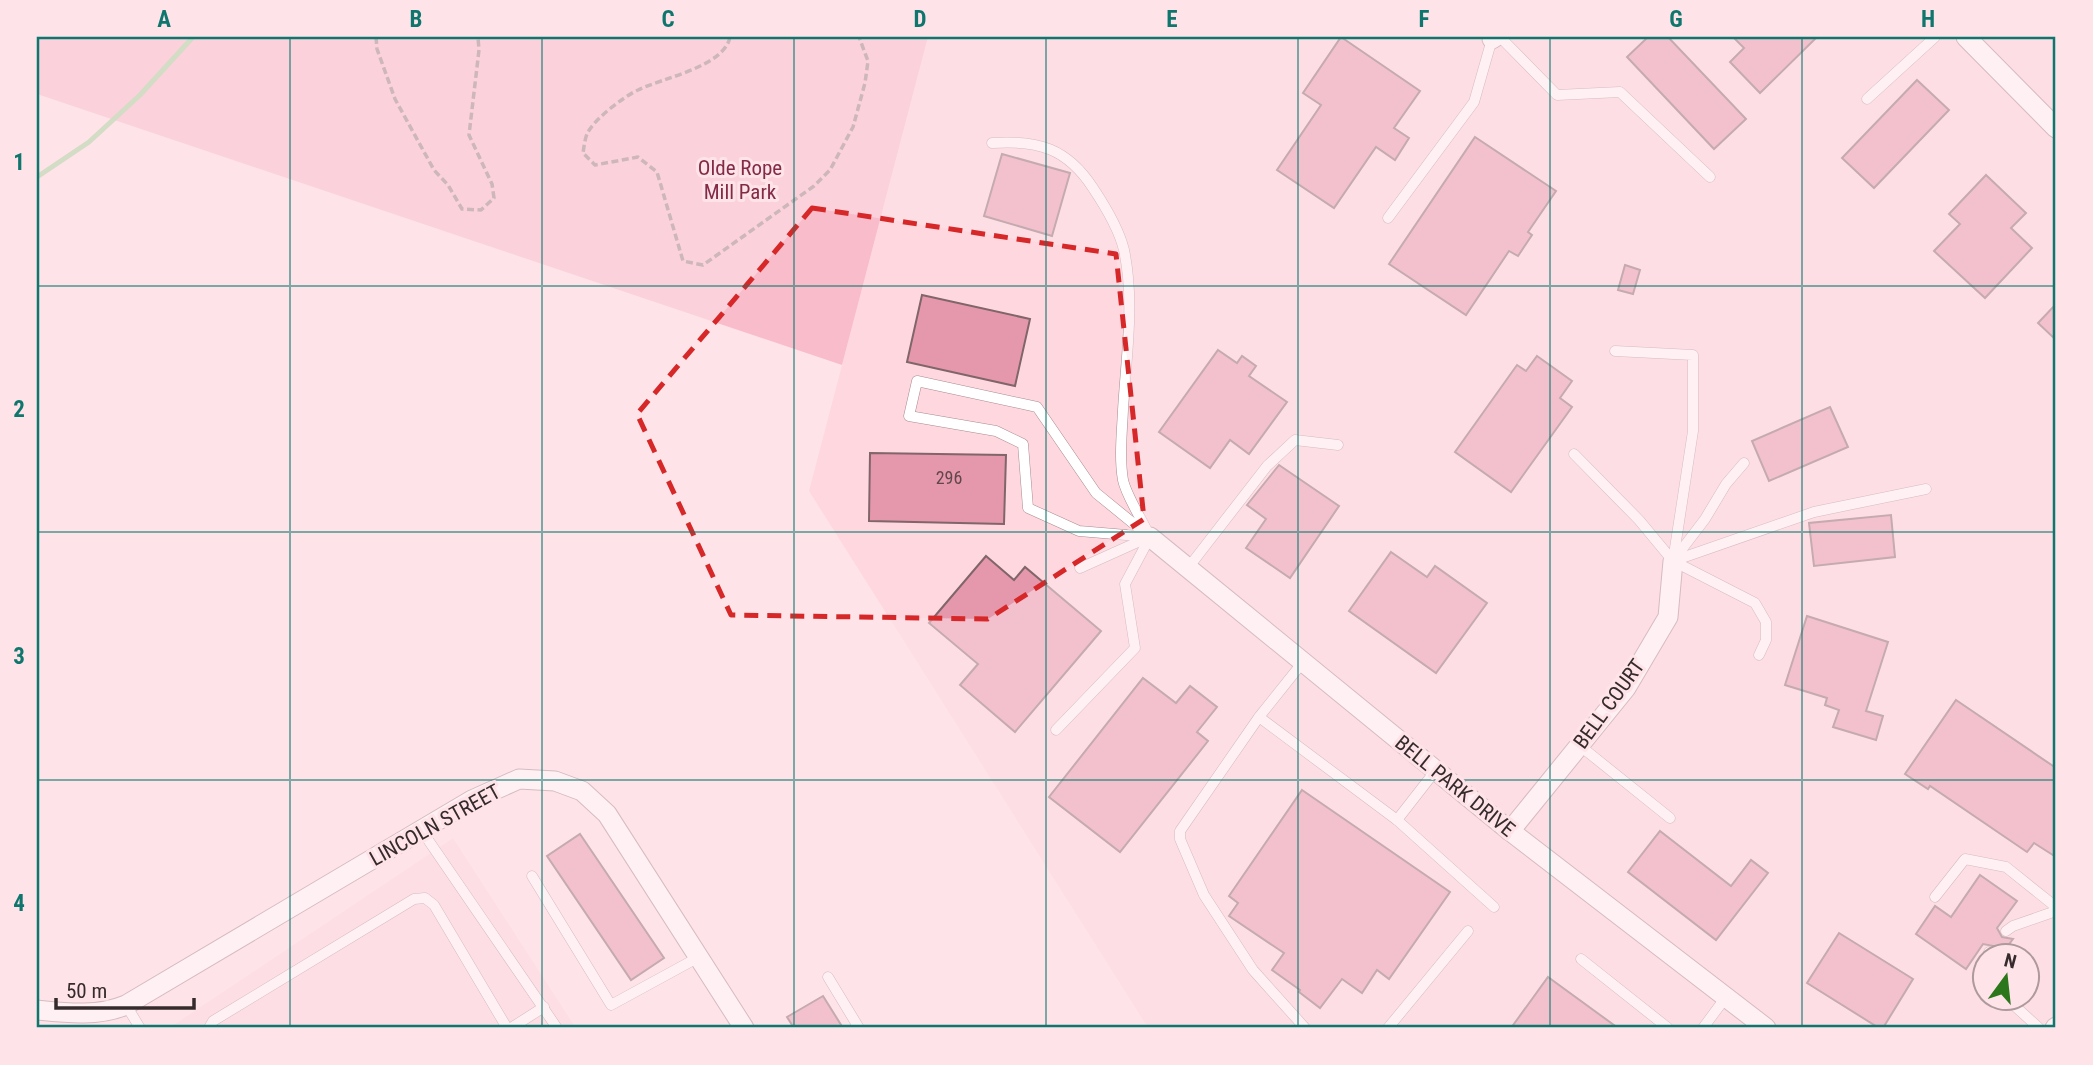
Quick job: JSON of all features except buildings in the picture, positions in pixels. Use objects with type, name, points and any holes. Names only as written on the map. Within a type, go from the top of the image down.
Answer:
[{"type":"street","points":[[1966,37],[2056,128]]},
{"type":"street","name":"BELL PARK DRIVE","points":[[1150,537],[1510,831],[1766,1028]]},
{"type":"street","name":"BELL COURT","points":[[1510,831],[1626,688],[1668,617],[1673,561]]},
{"type":"street","name":"LINCOLN STREET","points":[[37,1010],[68,1013],[111,1012],[126,1005],[472,800],[519,779],[555,781],[582,791],[607,814],[744,1028]]},
{"type":"lane","points":[[1388,218],[1474,102],[1496,37],[1557,95],[1620,92],[1710,177]]},
{"type":"lane","points":[[1867,99],[1934,37]]},
{"type":"lane","points":[[992,143],[1015,142],[1044,147],[1070,159],[1087,179],[1105,208],[1123,248],[1130,293],[1122,429],[1123,481],[1150,537]]},
{"type":"lane","points":[[1615,351],[1693,355],[1693,431],[1673,561]]},
{"type":"lane","points":[[917,381],[1037,407],[1096,493],[1150,537],[1079,531],[1028,508],[1023,444],[996,431],[909,416],[917,381]]},
{"type":"lane","points":[[1188,568],[1267,466],[1295,440],[1338,445]]},
{"type":"lane","points":[[1574,454],[1639,520],[1673,561],[1755,603],[1766,622],[1766,640],[1759,655]]},
{"type":"lane","points":[[1673,561],[1705,519],[1726,484],[1744,463]]},
{"type":"lane","points":[[1673,561],[1814,512],[1926,489]]},
{"type":"lane","points":[[1080,568],[1150,537]]},
{"type":"lane","points":[[1056,730],[1135,648],[1125,584],[1150,537]]},
{"type":"lane","points":[[1303,662],[1259,717],[1180,831],[1204,895],[1253,970],[1305,1028]]},
{"type":"lane","points":[[1259,717],[1396,820],[1494,907]]},
{"type":"lane","points":[[1579,746],[1670,818]]},
{"type":"lane","points":[[1396,820],[1436,770]]},
{"type":"lane","points":[[422,831],[556,1028]]},
{"type":"lane","points":[[1935,897],[1965,859],[2006,867],[2056,909],[2006,931]]},
{"type":"lane","points":[[532,876],[611,1005],[699,957]]},
{"type":"lane","points":[[209,1028],[213,1021],[403,905],[414,899],[425,898],[435,905],[509,1028],[544,1007]]},
{"type":"lane","points":[[1388,1028],[1468,930]]},
{"type":"lane","points":[[1581,958],[1668,1028]]},
{"type":"lane","points":[[828,977],[859,1028]]},
{"type":"lane","points":[[1703,1028],[1726,998]]},
{"type":"lane","points":[[126,1005],[141,1028]]},
{"type":"lane","points":[[2021,1012],[2039,1028]]},
{"type":"path","points":[[376,37],[377,49],[395,99],[434,170],[448,185],[462,209],[481,210],[494,198],[492,184],[469,135],[479,50],[478,37]]},
{"type":"path","points":[[730,37],[729,43],[710,61],[636,90],[608,110],[587,132],[583,153],[595,165],[638,157],[657,172],[683,261],[703,265],[814,186],[830,170],[853,127],[865,83],[868,61],[859,37]]},
{"type":"highlighted area","points":[[812,208],[1116,254],[1144,519],[988,619],[731,615],[637,414]]},
{"type":"shaded area","points":[[928,37],[2056,37],[2056,1028],[1148,1028],[809,491]]},
{"type":"shaded area","points":[[453,838],[576,1028],[169,1028]]},
{"type":"green space","name":"Olde Rope Mill Park","points":[[37,37],[928,37],[842,365],[37,94]]},
{"type":"waterway","points":[[37,177],[89,142],[140,95],[193,37]]}]
